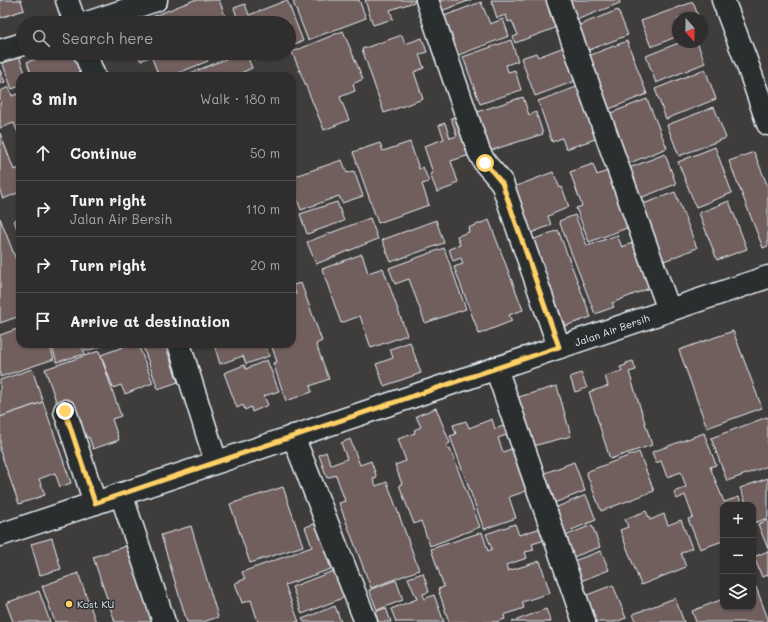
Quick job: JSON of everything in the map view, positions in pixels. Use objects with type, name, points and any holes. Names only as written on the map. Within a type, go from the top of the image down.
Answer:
[{"type":"street","points":[[66,0],[72,16]]},
{"type":"street","points":[[108,16],[156,0]]},
{"type":"street","points":[[427,0],[479,152],[485,163],[502,183],[559,347]]},
{"type":"street","points":[[558,0],[669,310]]},
{"type":"street","points":[[723,0],[768,124]]},
{"type":"street","points":[[0,51],[16,46]]},
{"type":"street","points":[[88,60],[92,72]]},
{"type":"street","name":"Jalan Air Bersih","points":[[0,535],[768,277]]},
{"type":"street","points":[[180,348],[216,462]]},
{"type":"street","points":[[496,368],[584,622]]},
{"type":"street","points":[[65,411],[95,503]]},
{"type":"street","points":[[293,436],[366,622]]},
{"type":"street","points":[[121,494],[164,622]]},
{"type":"building","points":[[0,0],[21,0],[24,10],[0,18]]},
{"type":"building","points":[[194,0],[219,0],[225,16],[154,16]]},
{"type":"building","points":[[287,0],[293,16],[237,16],[234,8],[245,4],[249,15]]},
{"type":"building","points":[[298,0],[359,0],[366,18],[308,40],[293,2]]},
{"type":"building","points":[[365,0],[420,0],[390,10],[393,19],[373,25]]},
{"type":"building","points":[[437,0],[471,0],[441,11]]},
{"type":"building","points":[[491,0],[552,0],[556,9],[549,11],[555,28],[515,43],[513,37],[518,35],[512,21],[508,22],[506,15],[497,18]]},
{"type":"building","points":[[563,0],[619,0],[620,3],[571,22]]},
{"type":"building","points":[[481,2],[490,24],[503,19],[509,36],[453,57],[443,31],[448,29],[444,16]]},
{"type":"building","points":[[693,2],[697,12],[672,12],[672,38],[651,47],[641,21]]},
{"type":"building","points":[[618,10],[628,35],[584,52],[574,27]]},
{"type":"building","points":[[296,23],[303,41],[296,44]]},
{"type":"building","points":[[343,31],[363,79],[353,84],[355,91],[340,97],[349,120],[324,130],[295,60],[296,50]]},
{"type":"building","points":[[402,35],[405,44],[422,38],[427,52],[419,55],[424,68],[414,72],[423,99],[384,113],[362,49]]},
{"type":"building","points":[[511,40],[518,61],[506,65],[508,72],[515,70],[521,90],[480,104],[463,57]]},
{"type":"building","points":[[627,41],[647,94],[604,111],[583,58]]},
{"type":"building","points":[[672,46],[672,48],[699,48],[705,63],[656,83],[646,56]]},
{"type":"building","points":[[564,47],[583,78],[535,96],[521,58],[536,53],[538,57]]},
{"type":"building","points":[[16,54],[16,60],[20,60],[25,72],[16,72],[16,88],[12,89],[1,59]]},
{"type":"building","points":[[33,60],[86,60],[89,69],[80,72],[31,72],[27,62]]},
{"type":"building","points":[[153,60],[208,61],[181,72],[157,72]]},
{"type":"building","points":[[223,60],[249,60],[252,68],[243,72],[193,72]]},
{"type":"building","points":[[705,69],[716,99],[666,119],[655,89]]},
{"type":"building","points":[[0,70],[5,82],[0,84]]},
{"type":"building","points":[[585,84],[604,136],[566,149],[562,138],[552,142],[538,101]]},
{"type":"building","points":[[9,87],[12,96],[16,94],[16,128],[14,123],[0,128],[0,91]]},
{"type":"building","points":[[523,97],[529,115],[536,112],[543,134],[489,151],[477,112]]},
{"type":"building","points":[[647,99],[667,148],[622,166],[603,116]]},
{"type":"building","points":[[714,107],[726,138],[679,156],[667,125]]},
{"type":"building","points":[[462,115],[473,154],[451,161],[458,182],[453,184],[454,186],[437,192],[430,174],[433,173],[424,146],[444,139],[439,125],[445,123],[450,138],[457,136],[451,118]]},
{"type":"building","points":[[0,133],[14,170],[16,169],[16,194],[3,199],[0,191]]},
{"type":"building","points":[[410,142],[419,169],[423,167],[429,182],[422,184],[429,205],[378,223],[353,152],[380,143],[383,151]]},
{"type":"building","points":[[715,147],[732,193],[696,207],[678,162]]},
{"type":"building","points":[[754,152],[768,187],[768,246],[763,248],[729,161]]},
{"type":"building","points":[[665,154],[676,184],[635,200],[624,170]]},
{"type":"building","points":[[342,160],[347,173],[354,171],[363,196],[342,203],[339,196],[301,210],[296,197],[296,176]]},
{"type":"building","points":[[593,164],[597,175],[615,168],[635,225],[589,242],[576,208],[582,206],[570,172]]},
{"type":"building","points":[[553,172],[560,188],[562,187],[569,207],[548,216],[551,225],[531,233],[514,187]]},
{"type":"building","points":[[675,192],[697,248],[659,263],[638,206]]},
{"type":"building","points":[[729,201],[747,249],[717,260],[699,213]]},
{"type":"building","points":[[337,202],[344,221],[307,234],[300,214]]},
{"type":"building","points":[[575,215],[587,246],[617,235],[622,247],[635,242],[652,287],[612,303],[614,307],[595,314],[559,221]]},
{"type":"building","points":[[0,218],[16,260],[16,317],[0,323]]},
{"type":"building","points":[[370,218],[378,239],[316,264],[307,242]]},
{"type":"building","points":[[436,220],[444,243],[391,262],[382,240]]},
{"type":"building","points":[[489,220],[523,310],[509,315],[512,321],[479,334],[454,267],[463,264],[461,258],[453,261],[449,249],[460,245],[457,236],[469,232],[468,228]]},
{"type":"building","points":[[558,230],[591,317],[565,326],[555,300],[549,302],[532,240]]},
{"type":"building","points":[[444,248],[466,309],[425,323],[409,279],[395,284],[389,268]]},
{"type":"building","points":[[362,254],[368,273],[383,268],[407,335],[371,348],[360,316],[341,323],[322,269]]},
{"type":"building","points":[[301,283],[322,341],[316,344],[329,379],[310,386],[312,392],[286,401],[273,363],[277,362],[272,348],[296,348],[296,284]]},
{"type":"building","points":[[16,329],[16,348],[50,348],[54,359],[0,377],[0,335]]},
{"type":"building","points":[[733,331],[762,408],[707,428],[679,350]]},
{"type":"building","points":[[410,342],[421,373],[384,386],[376,364],[393,358],[390,349]]},
{"type":"building","points":[[52,348],[83,348],[85,354],[57,362]]},
{"type":"building","points":[[85,348],[95,348],[86,351]]},
{"type":"building","points":[[120,348],[140,348],[153,383],[125,394],[121,385],[113,388],[101,355]]},
{"type":"building","points":[[143,348],[166,348],[178,382],[158,389]]},
{"type":"building","points":[[215,348],[266,348],[269,356],[246,364],[243,356],[220,364]]},
{"type":"building","points":[[99,351],[121,416],[112,419],[119,440],[93,449],[89,437],[80,440],[66,401],[57,404],[45,369]]},
{"type":"building","points":[[267,360],[279,391],[264,396],[268,405],[252,412],[251,407],[245,410],[243,405],[237,408],[224,373],[244,365],[246,369]]},
{"type":"building","points":[[633,361],[636,370],[629,372],[652,445],[610,459],[589,392],[608,386],[605,376],[622,371],[620,367]]},
{"type":"building","points":[[32,369],[43,402],[0,417],[0,380]]},
{"type":"building","points":[[581,373],[587,388],[575,392],[570,377]]},
{"type":"building","points":[[557,386],[571,436],[529,447],[515,398]]},
{"type":"building","points":[[43,402],[71,483],[60,487],[55,473],[39,479],[45,495],[19,504],[0,451],[0,417]]},
{"type":"building","points":[[436,408],[450,443],[446,445],[448,450],[450,449],[480,527],[430,546],[421,521],[414,524],[399,485],[402,484],[395,465],[406,461],[398,439],[415,433],[414,430],[421,427],[416,416]]},
{"type":"building","points":[[767,417],[768,466],[727,481],[711,438]]},
{"type":"building","points":[[492,419],[495,429],[511,423],[515,432],[498,438],[503,452],[516,447],[532,489],[509,497],[516,518],[484,529],[450,436],[456,434],[453,425],[466,421],[469,428]]},
{"type":"building","points":[[704,433],[716,465],[710,467],[724,502],[720,502],[720,542],[700,549],[688,519],[693,517],[685,495],[677,499],[674,492],[686,487],[681,472],[667,477],[661,461],[656,463],[652,452]]},
{"type":"building","points":[[350,439],[360,465],[371,461],[377,478],[373,479],[376,486],[387,482],[419,570],[371,588],[339,503],[345,501],[336,475],[327,478],[319,455],[326,452],[331,465],[347,459],[341,443]]},
{"type":"building","points":[[639,452],[654,491],[601,511],[586,472]]},
{"type":"building","points":[[574,462],[585,491],[549,505],[537,476]]},
{"type":"building","points":[[768,478],[768,518],[756,522],[756,502],[746,502],[740,488]]},
{"type":"building","points":[[283,487],[303,546],[250,563],[230,504]]},
{"type":"building","points":[[586,495],[596,520],[559,535],[550,510]]},
{"type":"building","points":[[739,497],[741,502],[724,502]]},
{"type":"building","points":[[646,511],[650,520],[664,514],[668,525],[681,520],[692,548],[681,553],[686,567],[641,585],[620,530],[628,527],[625,519]]},
{"type":"building","points":[[768,520],[768,549],[758,524]]},
{"type":"building","points":[[320,522],[329,548],[324,550],[331,569],[285,585],[299,622],[258,622],[251,600],[242,603],[235,583],[245,579],[242,572],[312,547],[305,527]]},
{"type":"building","points":[[515,524],[519,535],[541,528],[545,540],[532,544],[534,550],[525,552],[527,558],[506,565],[508,571],[540,561],[550,593],[522,602],[524,608],[504,615],[505,619],[496,622],[449,622],[438,589],[444,587],[431,549],[482,532],[488,551],[492,549],[486,534]]},
{"type":"building","points":[[592,525],[600,547],[565,560],[557,539]]},
{"type":"building","points":[[191,526],[218,617],[203,622],[187,622],[161,535]]},
{"type":"building","points":[[52,538],[61,569],[40,575],[31,544]]},
{"type":"building","points":[[129,545],[155,622],[115,622],[93,557]]},
{"type":"building","points":[[601,551],[609,570],[573,584],[565,564]]},
{"type":"building","points":[[768,551],[768,575],[762,577],[756,562],[756,556]]},
{"type":"building","points":[[336,570],[345,597],[302,614],[292,587]]},
{"type":"building","name":"Kost KU","points":[[78,573],[96,622],[55,622],[42,586]]},
{"type":"building","points":[[423,573],[429,592],[423,594],[424,599],[434,595],[444,622],[396,622],[391,609],[417,599],[408,578]]},
{"type":"building","points":[[396,580],[403,600],[377,610],[369,590]]},
{"type":"building","points":[[613,585],[626,618],[615,622],[588,622],[579,598]]},
{"type":"building","points":[[756,587],[768,622],[696,622],[692,611],[720,600],[720,610],[756,610]]},
{"type":"building","points":[[39,591],[50,622],[13,622],[6,603]]},
{"type":"building","points":[[675,598],[684,622],[636,622],[633,614]]},
{"type":"building","points":[[335,606],[341,622],[304,622],[302,619]]},
{"type":"building","points":[[386,608],[391,622],[371,622],[368,614]]},
{"type":"building","points":[[546,609],[551,622],[512,622]]},
{"type":"place","name":"Kost KU","points":[[69,604]]},
{"type":"route","points":[[65,411],[95,503],[559,347],[502,183],[485,163]]}]
